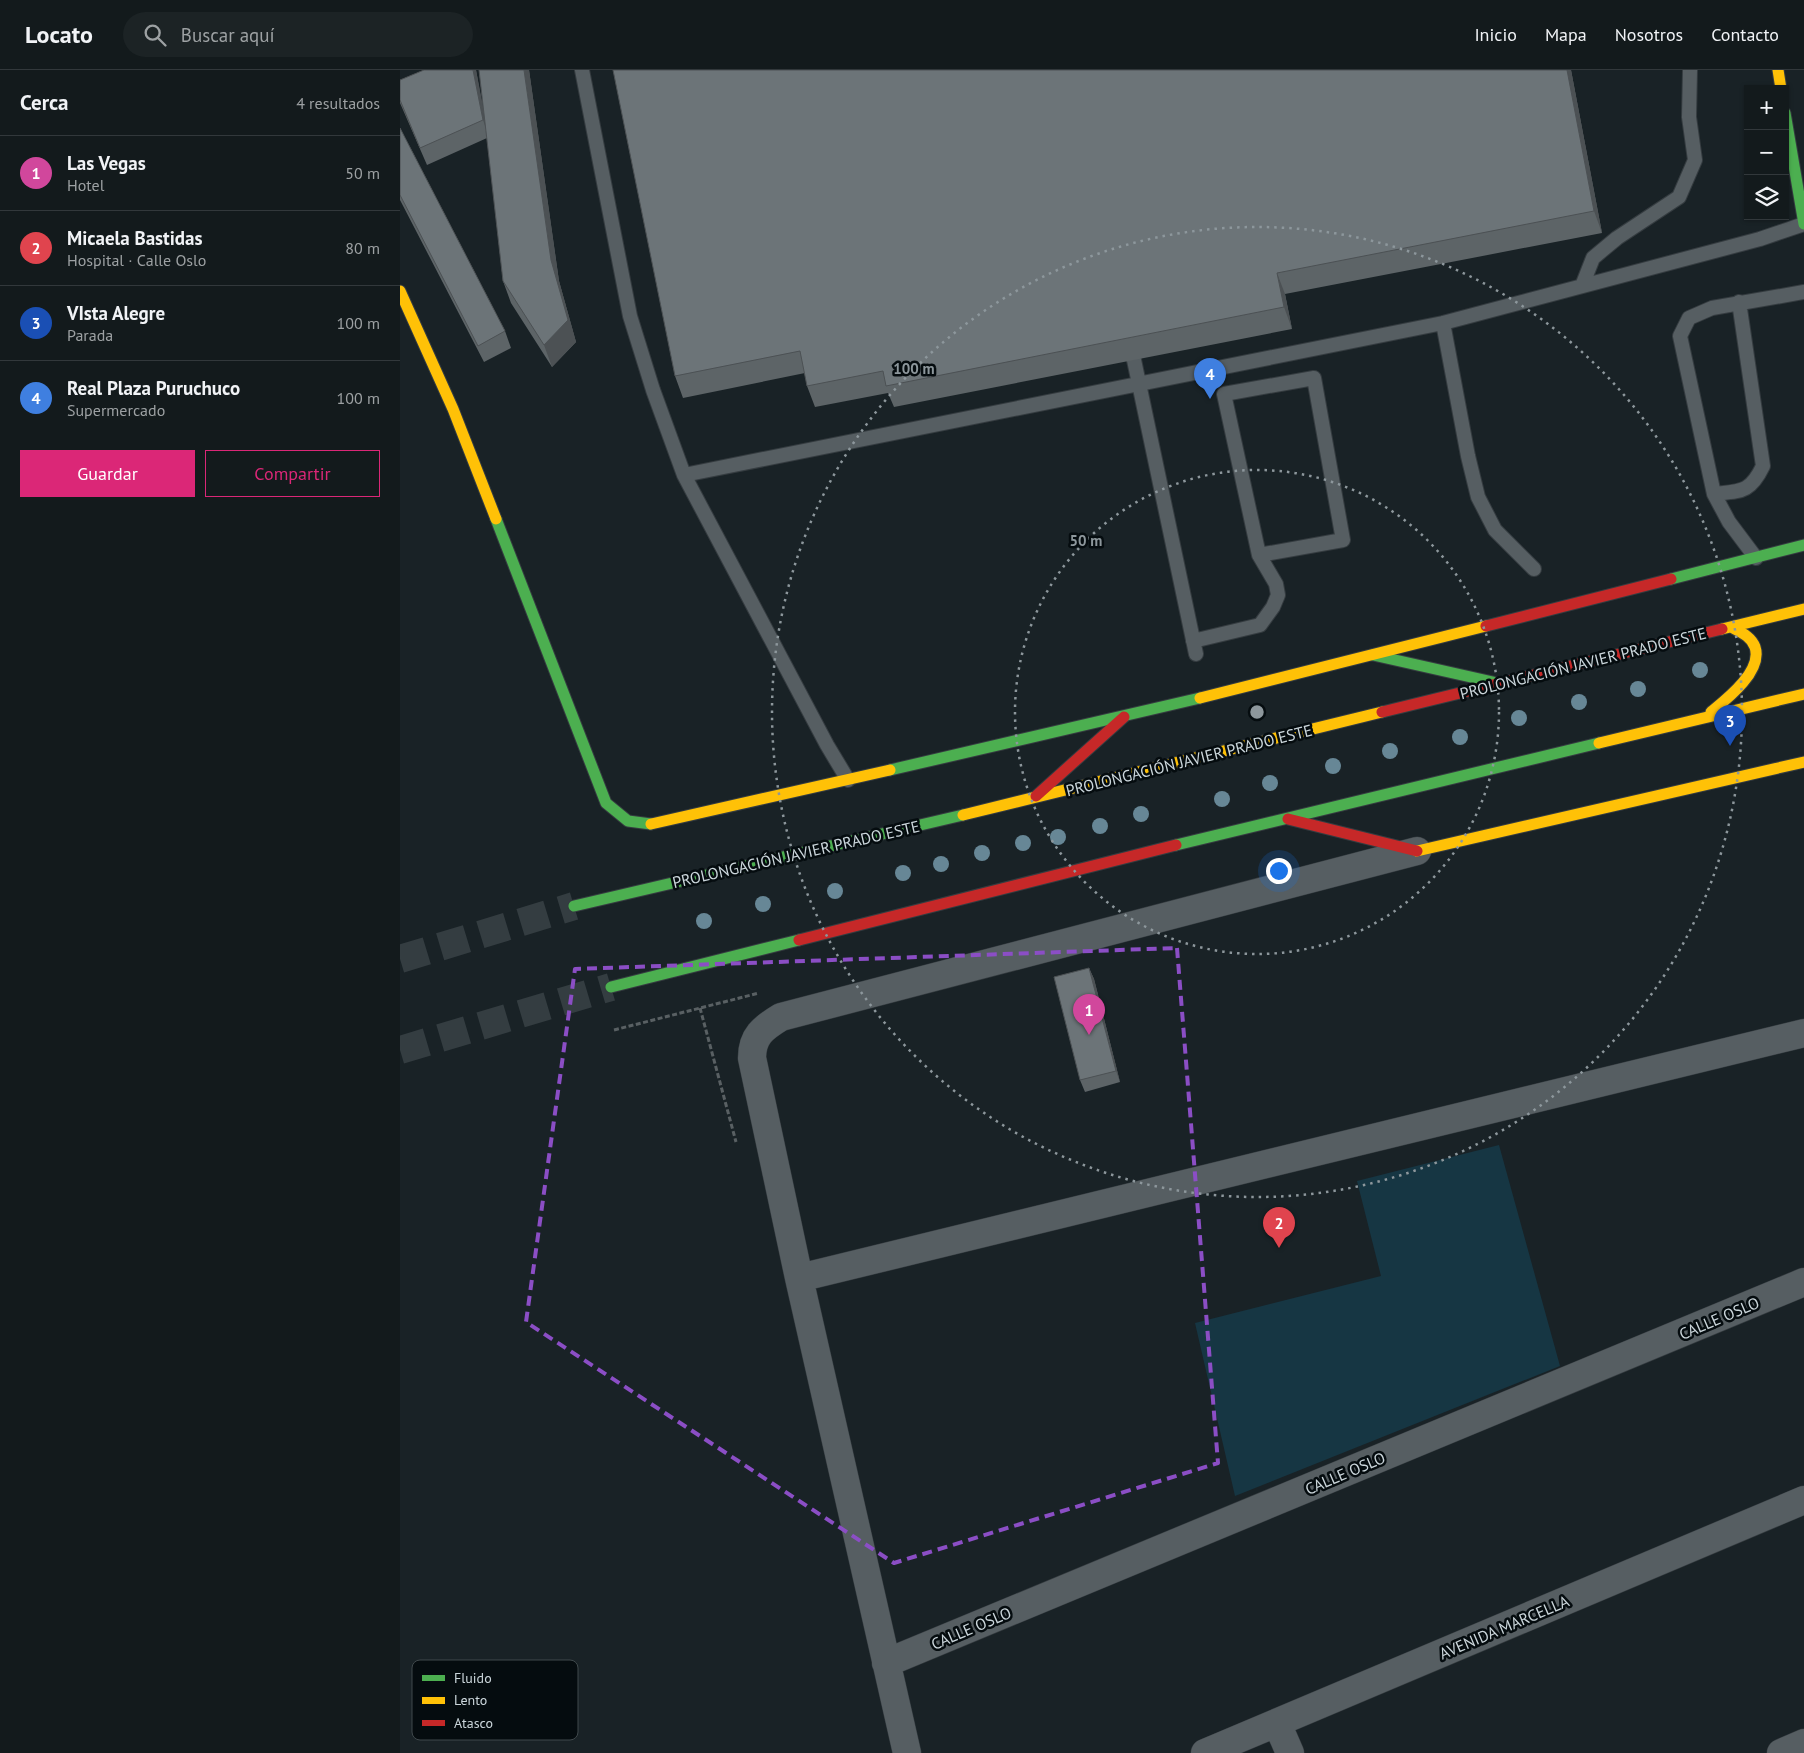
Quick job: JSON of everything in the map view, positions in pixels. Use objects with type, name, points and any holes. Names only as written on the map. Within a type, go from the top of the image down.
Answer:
[{"type":"main road","points":[[1778,70],[1780,85]]},
{"type":"main road","points":[[1788,130],[1804,224]]},
{"type":"main road","points":[[400,291],[453,408],[606,803],[628,821],[651,824],[1124,717],[1804,545]]},
{"type":"main road","name":"PROLONGACIÓN JAVIER PRADO ESTE","points":[[574,906],[1033,798],[1804,609]]},
{"type":"main road","points":[[1704,717],[1734,695],[1753,670],[1755,658],[1753,647],[1741,630],[1731,627]]},
{"type":"main road","points":[[1373,655],[1499,684]]},
{"type":"main road","points":[[611,986],[1284,818],[1804,694]]},
{"type":"main road","points":[[1033,798],[1124,717]]},
{"type":"main road","points":[[1284,818],[1417,851],[1804,762]]},
{"type":"street","points":[[907,1753],[799,1278],[752,1058],[752,1044],[761,1032],[781,1017],[1417,851]]},
{"type":"street","points":[[799,1278],[1804,1033]]},
{"type":"street","name":"CALLE OSLO","points":[[886,1663],[1804,1282]]},
{"type":"street","name":"AVENIDA MARCELLA","points":[[1205,1753],[1803,1503]]},
{"type":"street","points":[[1277,1723],[1290,1753]]},
{"type":"street","points":[[1781,1753],[1804,1743]]},
{"type":"lane","points":[[582,70],[630,316],[653,390],[684,475],[826,745],[848,780]]},
{"type":"lane","points":[[1582,286],[1593,258],[1617,238],[1679,197],[1695,160],[1689,117],[1690,70]]},
{"type":"lane","points":[[684,475],[1443,323],[1760,239],[1804,224]]},
{"type":"lane","points":[[1756,558],[1729,522],[1714,494],[1680,336],[1689,318],[1712,308],[1804,292]]},
{"type":"lane","points":[[1714,494],[1741,491],[1756,482],[1763,466],[1738,302]]},
{"type":"lane","points":[[1443,323],[1468,456],[1478,497],[1495,530],[1534,569]]},
{"type":"lane","points":[[1134,360],[1195,647],[1260,625],[1272,608],[1278,595],[1276,584],[1259,555],[1224,394],[1314,378],[1343,540],[1259,555]]},
{"type":"path","points":[[614,1030],[766,992]]},
{"type":"path","points":[[700,1008],[711,1052]]},
{"type":"highlighted area","points":[[1177,948],[1218,1463],[894,1563],[526,1322],[575,969]]},
{"type":"shaded area","points":[[1499,1145],[1560,1366],[1235,1496],[1195,1323],[1381,1276],[1357,1181]]},
{"type":"building","points":[[424,70],[473,70],[483,120],[420,148],[400,100],[400,80]]},
{"type":"building","points":[[479,70],[524,70],[551,260],[568,320],[544,345],[503,281]]},
{"type":"building","points":[[613,70],[1567,70],[1594,211],[1277,273],[1284,307],[886,386],[883,371],[807,386],[800,351],[675,376]]},
{"type":"building","points":[[400,128],[505,331],[478,346],[400,195]]},
{"type":"building","points":[[1089,968],[1116,1071],[1080,1080],[1054,977]]},
{"type":"tunnel","points":[[400,959],[574,906]]},
{"type":"tunnel","points":[[400,1050],[611,987]]},
{"type":"traffic: fast","points":[[1788,130],[1804,224]]},
{"type":"traffic: fast","points":[[496,519],[606,803],[628,821],[651,824]]},
{"type":"traffic: fast","points":[[1671,579],[1804,545]]},
{"type":"traffic: fast","points":[[1373,655],[1493,682]]},
{"type":"traffic: fast","points":[[890,770],[1200,698]]},
{"type":"traffic: fast","points":[[1176,845],[1599,743]]},
{"type":"traffic: fast","points":[[574,906],[963,815]]},
{"type":"traffic: fast","points":[[611,987],[799,940]]},
{"type":"traffic: slow","points":[[1778,70],[1780,85]]},
{"type":"traffic: slow","points":[[400,291],[453,409],[496,519]]},
{"type":"traffic: slow","points":[[1722,629],[1804,609]]},
{"type":"traffic: slow","points":[[1200,698],[1486,626]]},
{"type":"traffic: slow","points":[[1711,712],[1742,684],[1754,665],[1756,656],[1753,643],[1745,635],[1731,627]]},
{"type":"traffic: slow","points":[[1599,743],[1804,694]]},
{"type":"traffic: slow","points":[[963,815],[1382,712]]},
{"type":"traffic: slow","points":[[1417,851],[1804,762]]},
{"type":"traffic: slow","points":[[651,824],[890,770]]},
{"type":"traffic: jam","points":[[1486,626],[1671,579]]},
{"type":"traffic: jam","points":[[1382,712],[1722,629]]},
{"type":"traffic: jam","points":[[1036,796],[1124,717]]},
{"type":"traffic: jam","points":[[1288,819],[1417,851]]},
{"type":"traffic: jam","points":[[799,940],[1176,845]]},
{"type":"place","name":"Real Plaza Puruchuco","points":[[1210,399]]},
{"type":"place","name":"VIsta Alegre","points":[[1730,746]]},
{"type":"place","name":"Las Vegas","points":[[1089,1035]]},
{"type":"place","name":"Micaela Bastidas","points":[[1279,1248]]}]
